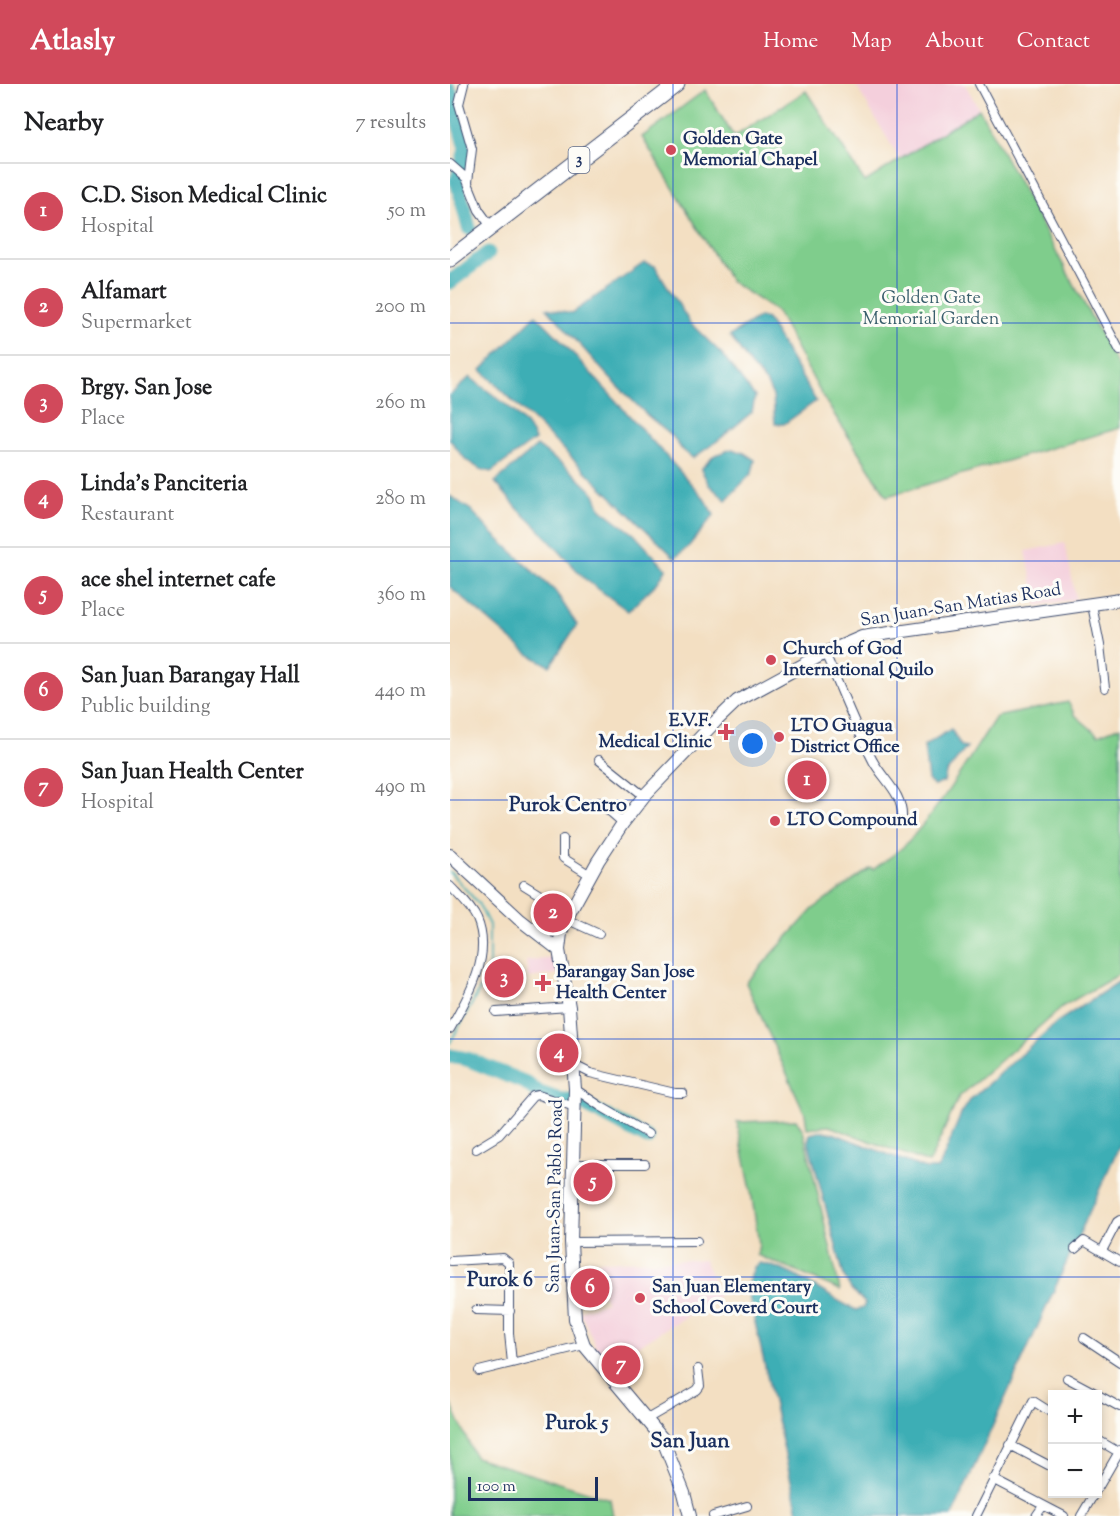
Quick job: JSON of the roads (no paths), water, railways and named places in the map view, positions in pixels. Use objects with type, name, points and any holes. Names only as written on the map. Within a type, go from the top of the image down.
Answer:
[{"type":"highway","name":"3","points":[[450,259],[677,84]]},
{"type":"street","points":[[464,84],[459,105],[472,149],[467,180]]},
{"type":"street","points":[[979,84],[1120,351]]},
{"type":"street","points":[[452,165],[467,180],[479,210],[492,228]]},
{"type":"street","name":"San Juan-San Matias Road","points":[[559,951],[561,933],[567,916],[623,823],[679,758],[737,701],[825,653],[862,637],[1120,600]]},
{"type":"street","points":[[1092,605],[1105,688]]},
{"type":"street","points":[[825,653],[874,762],[899,798],[902,818]]},
{"type":"street","points":[[599,760],[644,796]]},
{"type":"street","points":[[599,802],[623,823]]},
{"type":"street","points":[[563,839],[563,858],[590,875]]},
{"type":"street","points":[[450,855],[519,919],[559,951]]},
{"type":"street","points":[[524,885],[567,916],[599,934]]},
{"type":"street","points":[[450,886],[471,910],[481,930],[480,964],[469,995],[450,1029]]},
{"type":"street","name":"San Juan-San Pablo Road","points":[[559,951],[569,1008],[574,1065],[571,1242],[573,1306],[579,1332],[584,1345],[662,1438],[684,1493],[690,1516]]},
{"type":"street","points":[[496,1012],[569,1008]]},
{"type":"street","points":[[574,1065],[590,1073],[683,1093]]},
{"type":"street","points":[[476,1149],[499,1135],[533,1095],[575,1098],[600,1106],[648,1134]]},
{"type":"street","points":[[573,1164],[645,1164]]},
{"type":"street","points":[[1102,1251],[1120,1220]]},
{"type":"street","points":[[571,1242],[697,1241]]},
{"type":"street","points":[[1075,1249],[1084,1242],[1120,1262]]},
{"type":"street","points":[[450,1261],[503,1258],[507,1260],[510,1266],[512,1363]]},
{"type":"street","points":[[476,1310],[510,1311]]},
{"type":"street","points":[[1084,1338],[1120,1362]]},
{"type":"street","points":[[479,1371],[584,1345]]},
{"type":"street","points":[[647,1419],[697,1390],[700,1386],[698,1369]]},
{"type":"street","points":[[1067,1378],[1088,1390]]},
{"type":"street","points":[[1102,1398],[1120,1407]]},
{"type":"street","points":[[976,1516],[1033,1401],[1048,1410]]},
{"type":"street","points":[[1102,1442],[1120,1452],[1102,1481]]},
{"type":"street","points":[[1010,1445],[1048,1464]]},
{"type":"street","points":[[993,1479],[1064,1516]]},
{"type":"street","points":[[1081,1516],[1092,1498]]},
{"type":"street","points":[[713,1516],[747,1506]]},
{"type":"street","points":[[1036,1516],[1043,1506]]},
{"type":"water","points":[[644,263],[655,266],[690,323],[722,354],[755,397],[752,412],[693,458],[682,450],[674,438],[607,375],[547,308],[572,313]]},
{"type":"water","points":[[536,315],[703,497],[714,515],[688,547],[675,558],[481,370]]},
{"type":"water","points":[[759,317],[767,319],[816,401],[784,424],[775,424],[773,396],[766,382],[751,366],[730,336]]},
{"type":"water","points":[[470,377],[507,405],[523,421],[535,440],[491,472],[480,469],[466,460],[450,440],[450,395]]},
{"type":"water","points":[[537,446],[573,473],[595,494],[601,509],[634,534],[666,569],[658,582],[628,611],[585,579],[495,482]]},
{"type":"water","points":[[732,449],[755,460],[752,473],[726,500],[709,485],[701,469],[715,455]]},
{"type":"water","points":[[450,496],[471,510],[491,532],[556,592],[577,625],[550,666],[528,654],[450,587]]},
{"type":"water","points":[[951,729],[961,746],[967,747],[946,773],[944,782],[934,786],[928,780],[924,746]]},
{"type":"water","points":[[1120,981],[1120,1144],[952,1516],[799,1516],[747,1287],[754,1267],[760,1263],[785,1271],[856,1310],[863,1308],[865,1303],[851,1289],[844,1276],[808,1141],[810,1134],[822,1131],[833,1133],[926,1169],[937,1169],[961,1114],[971,1099],[1057,1022]]},
{"type":"waterway","points":[[450,91],[466,149],[457,181],[469,228]]},
{"type":"waterway","points":[[450,282],[488,253]]},
{"type":"waterway","points":[[450,872],[478,903],[489,925],[489,973],[450,1043]]},
{"type":"waterway","points":[[450,1056],[467,1059],[526,1083],[537,1092],[560,1100],[576,1100],[647,1138]]},
{"type":"place","name":"Golden Gate Memorial Chapel","points":[[671,150]]},
{"type":"place","name":"Church of God International Quilo","points":[[771,660]]},
{"type":"place","name":"E.V.F. Medical Clinic","points":[[726,732]]},
{"type":"place","name":"LTO Guagua District Office","points":[[779,737]]},
{"type":"place","name":"C.D. Sison Medical Clinic","points":[[807,780]]},
{"type":"place","name":"LTO Compound","points":[[775,821]]},
{"type":"place","name":"Alfamart","points":[[553,913]]},
{"type":"place","name":"Brgy. San Jose","points":[[504,978]]},
{"type":"place","name":"Barangay San Jose Health Center","points":[[543,983]]},
{"type":"place","name":"Linda's Panciteria","points":[[559,1053]]},
{"type":"place","name":"ace shel internet cafe","points":[[593,1182]]},
{"type":"place","name":"San Juan Barangay Hall","points":[[590,1288]]},
{"type":"place","name":"San Juan Elementary School Coverd Court","points":[[640,1298]]},
{"type":"place","name":"San Juan Health Center","points":[[621,1365]]},
{"type":"district","name":"Purok Centro","points":[[568,806]]},
{"type":"district","name":"Purok 6","points":[[500,1281]]},
{"type":"district","name":"Purok 5","points":[[577,1424]]},
{"type":"district","name":"San Juan","points":[[690,1442]]},
{"type":"park label","name":"Golden Gate Memorial Garden","points":[[931,309]]}]
